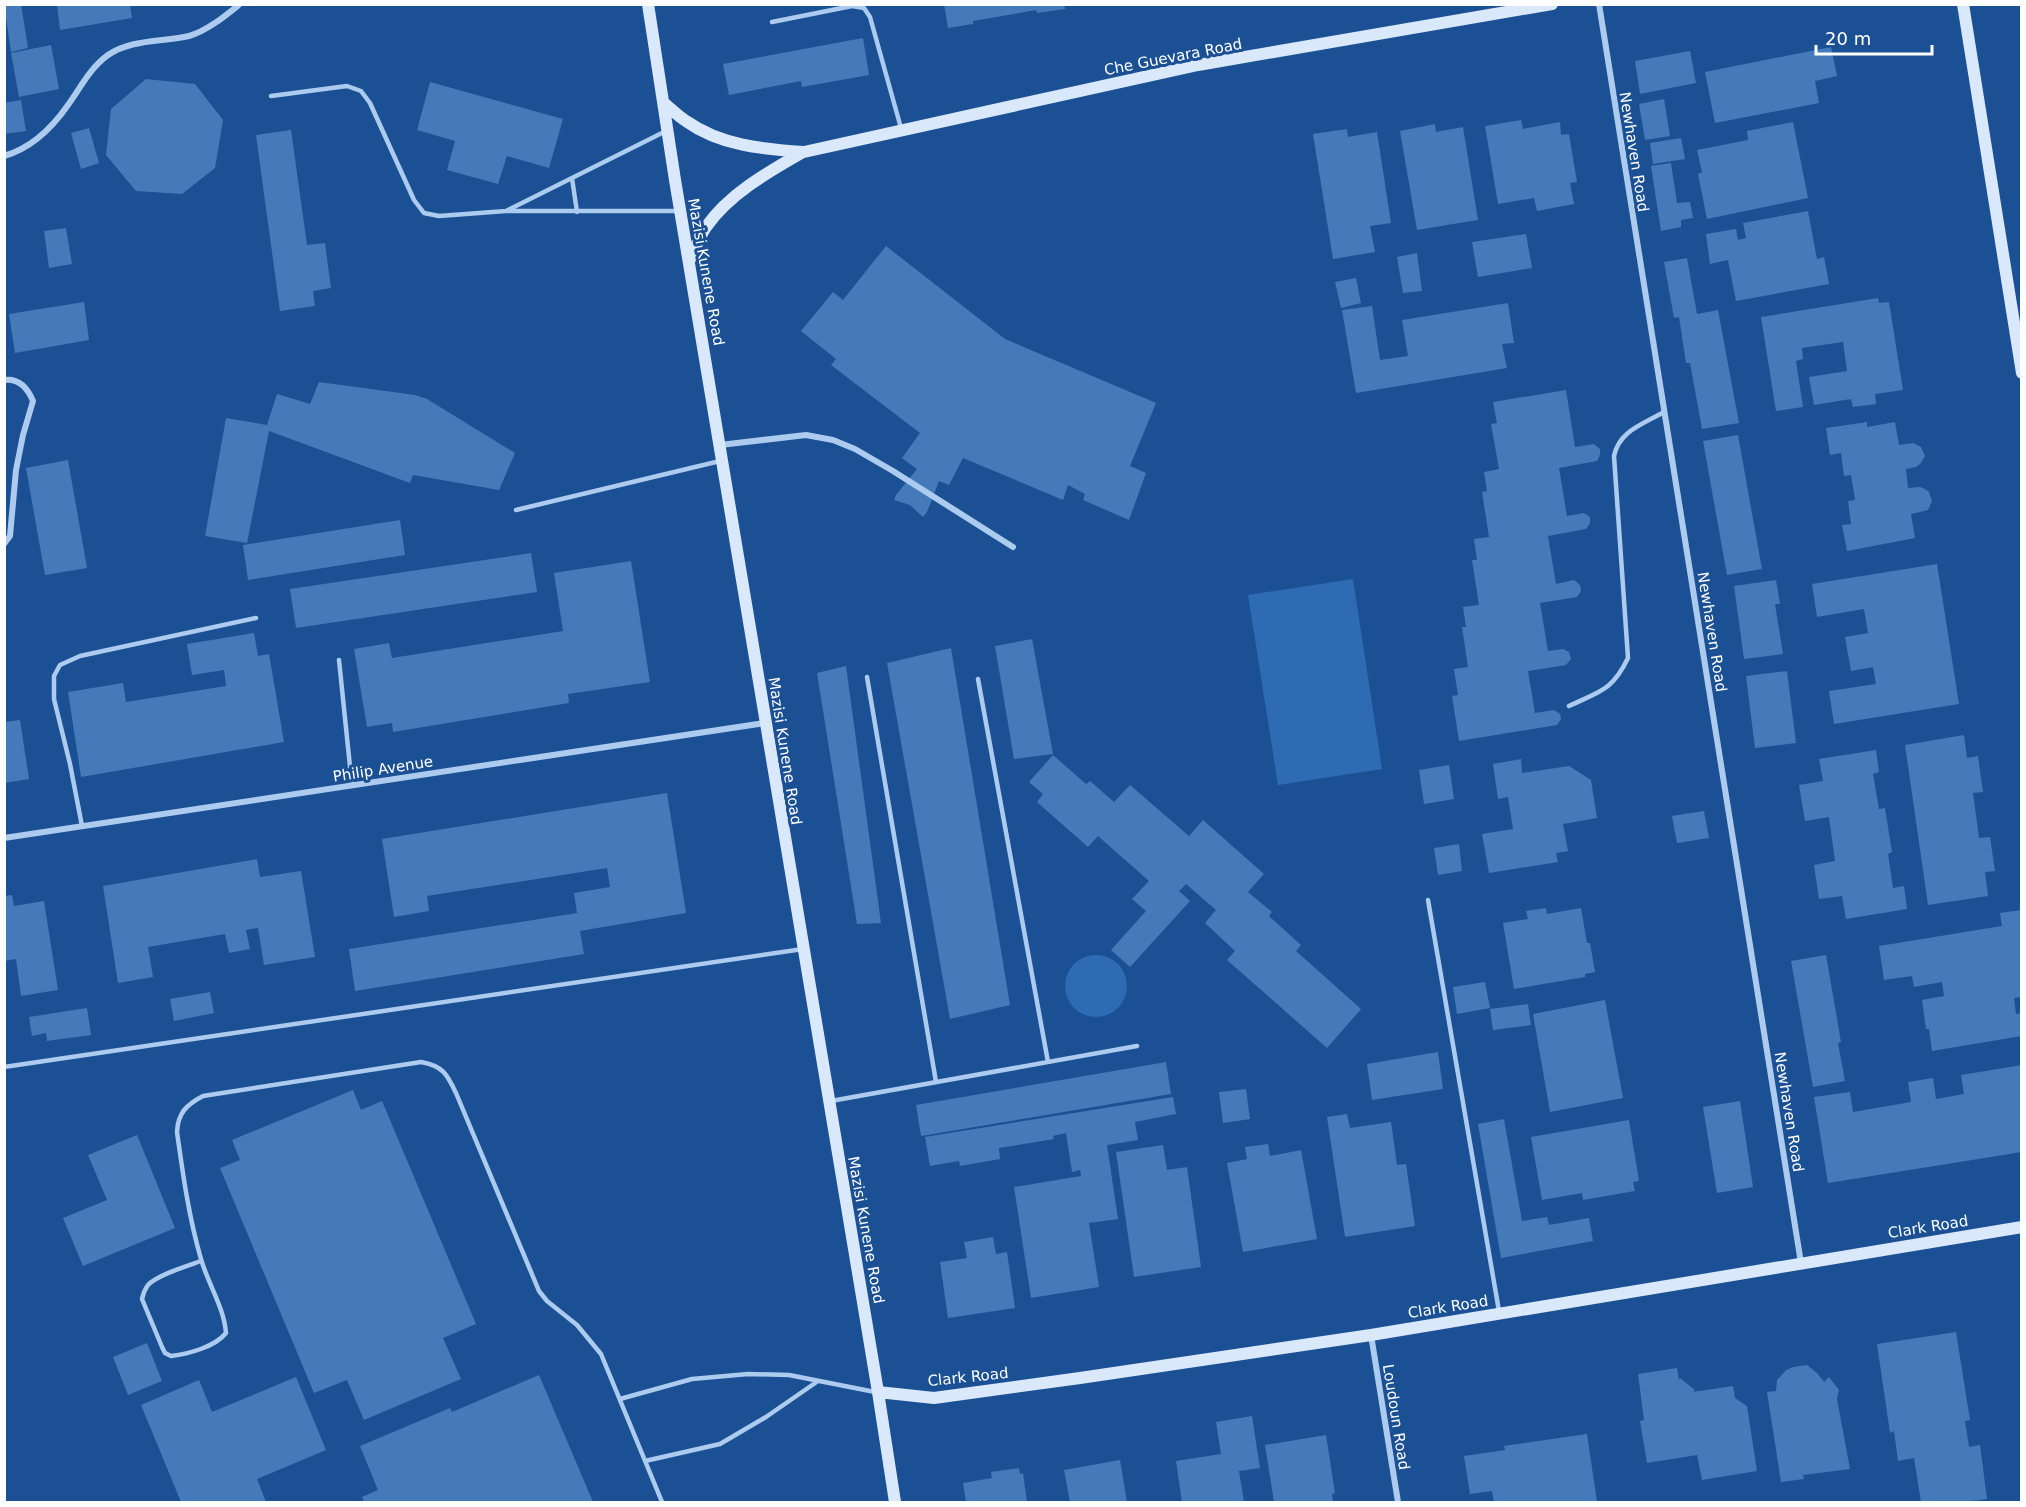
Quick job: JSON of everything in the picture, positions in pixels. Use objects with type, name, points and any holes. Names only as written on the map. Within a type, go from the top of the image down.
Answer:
[{"type":"street","points":[[4,156],[16,153],[35,142],[67,107],[90,72],[109,55],[126,46],[191,35],[215,23],[240,4]]},
{"type":"street","name":"Mazisi Kunene Road","points":[[648,4],[895,1503]]},
{"type":"street","name":"Che Guevara Road","points":[[664,103],[687,122],[721,140],[758,149],[804,152],[1198,65],[1552,4]]},
{"type":"street","name":"Newhaven Road","points":[[1599,4],[1801,1263]]},
{"type":"street","points":[[1963,4],[2022,373]]},
{"type":"street","name":"Che Guevara Road","points":[[689,261],[706,227],[729,203],[764,175],[804,152]]},
{"type":"street","points":[[4,380],[12,379],[28,389],[33,401],[22,435],[15,470],[10,536],[4,544]]},
{"type":"street","points":[[720,445],[806,435],[833,440],[855,449],[893,471],[1014,548]]},
{"type":"street","name":"Philip Avenue","points":[[4,838],[765,723]]},
{"type":"street","name":"Clark Road","points":[[878,1392],[934,1398],[1371,1335],[2022,1227]]},
{"type":"street","name":"Loudoun Road","points":[[1371,1335],[1398,1503]]},
{"type":"lane","points":[[772,22],[852,6],[864,8],[870,17],[901,130]]},
{"type":"lane","points":[[271,96],[347,86],[361,91],[370,103],[414,200],[424,213],[439,216],[506,211],[681,212]]},
{"type":"lane","points":[[506,211],[668,130]]},
{"type":"lane","points":[[572,178],[577,212]]},
{"type":"lane","points":[[1569,706],[1607,688],[1620,675],[1628,658],[1614,456],[1617,444],[1626,434],[1664,412]]},
{"type":"lane","points":[[516,510],[722,461]]},
{"type":"lane","points":[[82,826],[54,699],[54,676],[60,666],[80,656],[256,618]]},
{"type":"lane","points":[[339,660],[352,786]]},
{"type":"lane","points":[[867,677],[936,1082]]},
{"type":"lane","points":[[978,679],[1048,1062]]},
{"type":"lane","points":[[1428,900],[1500,1314]]},
{"type":"lane","points":[[4,1066],[803,950]]},
{"type":"lane","points":[[829,1101],[1137,1046]]},
{"type":"lane","points":[[201,1261],[155,1280],[144,1291],[142,1299],[165,1353],[171,1356],[211,1344],[226,1334],[222,1313],[201,1261],[188,1204],[177,1132],[182,1110],[191,1102],[203,1096],[421,1062],[440,1068],[449,1078],[539,1291],[547,1301],[592,1340],[601,1354],[662,1503]]},
{"type":"lane","points":[[620,1399],[692,1379],[769,1375],[789,1375],[878,1392]]},
{"type":"lane","points":[[645,1461],[720,1444],[766,1417],[818,1381]]},
{"type":"shaded area","points":[[1353,579],[1382,769],[1278,785],[1248,595]]},
{"type":"shaded area","points":[[1090,955],[1102,955],[1118,964],[1125,974],[1127,986],[1125,998],[1118,1008],[1102,1017],[1090,1017],[1079,1012],[1070,1003],[1065,992],[1065,980],[1070,969],[1079,960]]},
{"type":"building","points":[[4,4],[21,4],[28,48],[11,52]]},
{"type":"building","points":[[944,4],[1064,4],[1065,9],[1037,13],[1036,10],[973,21],[973,24],[948,28]]},
{"type":"building","points":[[57,5],[130,5],[132,18],[60,30]]},
{"type":"building","points":[[863,38],[869,75],[802,87],[801,81],[729,95],[723,64]]},
{"type":"building","points":[[51,45],[59,89],[19,97],[11,53]]},
{"type":"building","points":[[1831,47],[1837,76],[1815,81],[1819,103],[1715,123],[1705,72]]},
{"type":"building","points":[[1690,51],[1696,83],[1640,94],[1635,61]]},
{"type":"building","points":[[146,79],[195,84],[223,120],[215,168],[182,194],[136,191],[106,155],[111,109]]},
{"type":"building","points":[[430,82],[563,119],[549,168],[507,156],[498,184],[447,170],[455,141],[417,130]]},
{"type":"building","points":[[1664,99],[1670,136],[1645,140],[1639,104]]},
{"type":"building","points":[[21,100],[26,131],[4,134],[4,103]]},
{"type":"building","points":[[1521,120],[1523,129],[1560,122],[1561,135],[1569,134],[1577,182],[1570,183],[1574,204],[1537,211],[1534,198],[1498,204],[1485,126]]},
{"type":"building","points":[[1793,122],[1808,198],[1707,219],[1698,174],[1702,172],[1697,150],[1748,140],[1747,131]]},
{"type":"building","points":[[1435,124],[1436,132],[1463,127],[1478,220],[1417,230],[1400,131]]},
{"type":"building","points":[[89,128],[99,163],[81,169],[71,133]]},
{"type":"building","points":[[1347,129],[1348,137],[1377,132],[1391,223],[1370,226],[1375,252],[1333,259],[1313,134]]},
{"type":"building","points":[[291,130],[307,245],[325,243],[331,288],[313,291],[315,306],[280,311],[256,135]]},
{"type":"building","points":[[1681,138],[1685,159],[1653,164],[1650,143]]},
{"type":"building","points":[[1671,163],[1677,203],[1690,202],[1693,218],[1681,220],[1681,227],[1661,231],[1651,166]]},
{"type":"building","points":[[1808,211],[1817,259],[1824,257],[1829,284],[1736,301],[1728,260],[1710,264],[1706,234],[1736,229],[1738,240],[1746,238],[1743,223]]},
{"type":"building","points":[[66,228],[72,264],[49,268],[44,231]]},
{"type":"building","points":[[1526,234],[1532,268],[1478,277],[1472,242]]},
{"type":"building","points":[[886,246],[1005,339],[1156,403],[1130,466],[1146,473],[1129,520],[1083,500],[1085,494],[1068,485],[1063,500],[963,458],[949,485],[939,481],[923,517],[910,505],[894,500],[917,469],[902,458],[920,433],[831,365],[836,359],[801,331],[833,292],[843,300]]},
{"type":"building","points":[[1417,253],[1422,291],[1403,293],[1397,257]]},
{"type":"building","points":[[1687,258],[1697,314],[1718,310],[1739,423],[1702,429],[1690,363],[1686,363],[1679,317],[1674,318],[1664,262]]},
{"type":"building","points":[[1356,278],[1361,303],[1341,308],[1335,282]]},
{"type":"building","points":[[1878,298],[1879,303],[1889,302],[1903,390],[1875,394],[1876,404],[1853,407],[1851,399],[1814,405],[1809,377],[1847,371],[1843,342],[1802,348],[1803,359],[1796,361],[1803,407],[1776,411],[1761,317]]},
{"type":"building","points":[[84,302],[89,340],[15,353],[9,314]]},
{"type":"building","points":[[1508,303],[1514,343],[1502,344],[1507,368],[1356,393],[1342,310],[1372,306],[1380,360],[1408,356],[1402,320]]},
{"type":"building","points":[[319,382],[415,395],[427,399],[515,453],[499,490],[413,475],[410,483],[269,431],[247,543],[205,536],[226,418],[267,425],[277,394],[310,404]]},
{"type":"building","points":[[1566,390],[1575,447],[1594,444],[1600,449],[1600,455],[1597,461],[1559,468],[1567,516],[1584,513],[1590,517],[1590,523],[1586,529],[1548,536],[1556,584],[1574,580],[1580,585],[1581,591],[1577,597],[1540,603],[1548,651],[1563,649],[1569,652],[1571,659],[1566,665],[1528,671],[1535,713],[1554,710],[1560,714],[1561,719],[1557,725],[1459,741],[1452,696],[1458,695],[1454,669],[1468,667],[1462,627],[1466,627],[1463,607],[1479,605],[1472,560],[1477,560],[1474,539],[1489,537],[1482,492],[1487,491],[1484,472],[1499,469],[1491,424],[1497,423],[1493,402]]},
{"type":"building","points":[[1867,422],[1867,427],[1895,422],[1899,445],[1913,443],[1921,447],[1925,456],[1920,464],[1906,469],[1908,488],[1925,489],[1929,492],[1932,501],[1928,510],[1911,514],[1915,538],[1847,551],[1842,525],[1851,524],[1848,501],[1855,500],[1851,475],[1844,476],[1841,453],[1830,455],[1826,428]]},
{"type":"building","points":[[1738,435],[1762,569],[1727,575],[1703,441]]},
{"type":"building","points":[[68,460],[87,568],[45,575],[26,468]]},
{"type":"building","points":[[400,520],[405,555],[248,580],[243,545]]},
{"type":"building","points":[[531,553],[537,592],[296,628],[290,589]]},
{"type":"building","points":[[631,561],[650,682],[568,694],[569,703],[393,732],[392,723],[367,727],[354,649],[389,643],[392,658],[563,631],[554,573]]},
{"type":"building","points":[[1937,564],[1959,704],[1834,724],[1829,691],[1876,684],[1873,667],[1851,671],[1845,637],[1868,633],[1864,609],[1817,617],[1812,584]]},
{"type":"building","points":[[1776,580],[1780,604],[1775,604],[1783,654],[1744,659],[1734,586]]},
{"type":"building","points":[[254,633],[258,656],[269,654],[284,742],[81,777],[68,692],[123,683],[126,702],[226,686],[224,670],[192,675],[187,644]]},
{"type":"building","points":[[1032,639],[1053,754],[1014,759],[995,646]]},
{"type":"building","points":[[951,648],[1010,1005],[950,1019],[887,663]]},
{"type":"building","points":[[846,666],[881,923],[857,924],[817,673]]},
{"type":"building","points":[[1787,671],[1796,743],[1755,748],[1746,676]]},
{"type":"building","points":[[20,720],[29,779],[4,783],[4,722]]},
{"type":"building","points":[[1964,735],[1967,758],[1978,756],[1983,792],[1973,793],[1979,838],[1990,837],[1995,871],[1985,872],[1988,896],[1928,905],[1905,745]]},
{"type":"building","points":[[1876,750],[1879,772],[1873,774],[1879,809],[1885,808],[1892,852],[1888,854],[1893,888],[1904,886],[1907,909],[1846,919],[1842,896],[1819,899],[1814,865],[1835,861],[1829,817],[1805,821],[1799,785],[1823,781],[1819,759]]},
{"type":"building","points":[[1053,755],[1086,784],[1090,781],[1114,802],[1130,785],[1189,836],[1203,820],[1264,874],[1248,892],[1272,912],[1269,916],[1301,945],[1296,951],[1361,1009],[1327,1048],[1227,960],[1235,951],[1205,923],[1216,910],[1186,884],[1179,891],[1190,901],[1130,967],[1111,950],[1146,911],[1132,899],[1149,881],[1098,836],[1088,847],[1037,802],[1043,794],[1029,782]]},
{"type":"building","points":[[1521,759],[1522,773],[1569,766],[1591,780],[1597,818],[1563,824],[1568,851],[1556,853],[1558,862],[1489,873],[1482,834],[1513,829],[1508,797],[1498,799],[1493,764]]},
{"type":"building","points":[[1449,765],[1454,799],[1424,804],[1419,770]]},
{"type":"building","points":[[667,793],[686,913],[580,931],[584,954],[355,991],[349,949],[577,913],[574,893],[610,887],[607,868],[427,896],[429,911],[394,917],[382,839]]},
{"type":"building","points":[[1704,811],[1709,838],[1677,843],[1672,816]]},
{"type":"building","points":[[1459,844],[1462,871],[1438,875],[1434,848]]},
{"type":"building","points":[[257,859],[260,877],[301,871],[315,957],[264,965],[258,928],[246,930],[250,949],[229,953],[225,934],[148,947],[153,977],[118,983],[103,886]]},
{"type":"building","points":[[12,895],[14,906],[44,901],[58,990],[21,996],[16,959],[4,961],[4,896]]},
{"type":"building","points":[[1546,908],[1547,914],[1581,908],[1595,972],[1585,974],[1585,977],[1514,989],[1503,923],[1528,919],[1526,911]]},
{"type":"building","points":[[2022,910],[2022,997],[2014,998],[2016,1014],[2022,1013],[2022,1036],[1932,1051],[1922,1000],[1944,996],[1942,982],[1914,987],[1912,976],[1884,980],[1879,946],[2002,926],[2000,913]]},
{"type":"building","points":[[1826,955],[1841,1042],[1838,1043],[1845,1081],[1813,1087],[1791,961]]},
{"type":"building","points":[[1485,982],[1490,1008],[1457,1014],[1453,987]]},
{"type":"building","points":[[210,992],[214,1013],[174,1021],[170,999]]},
{"type":"building","points":[[1605,1000],[1623,1098],[1550,1112],[1533,1014]]},
{"type":"building","points":[[1528,1004],[1531,1025],[1493,1030],[1490,1009]]},
{"type":"building","points":[[87,1008],[91,1035],[47,1041],[46,1033],[32,1036],[29,1017]]},
{"type":"building","points":[[1438,1052],[1443,1089],[1372,1100],[1367,1064]]},
{"type":"building","points":[[1166,1062],[1171,1094],[921,1136],[916,1105]]},
{"type":"building","points":[[2022,1065],[2022,1152],[1828,1183],[1814,1097],[1850,1092],[1853,1112],[1911,1102],[1908,1082],[1933,1078],[1936,1099],[1964,1094],[1961,1075]]},
{"type":"building","points":[[1246,1089],[1250,1119],[1223,1123],[1219,1092]]},
{"type":"building","points":[[353,1090],[361,1110],[382,1101],[476,1324],[443,1338],[461,1379],[364,1420],[347,1380],[314,1393],[220,1168],[240,1160],[232,1140]]},
{"type":"building","points":[[1173,1097],[1176,1114],[1135,1122],[1138,1140],[1107,1145],[1118,1219],[1089,1223],[1099,1287],[1031,1298],[1014,1187],[1081,1176],[1080,1170],[1072,1172],[1066,1133],[1053,1136],[1054,1139],[999,1148],[1000,1159],[960,1166],[959,1161],[930,1166],[925,1137]]},
{"type":"building","points":[[1740,1101],[1753,1187],[1717,1193],[1703,1107]]},
{"type":"building","points":[[1347,1114],[1350,1128],[1391,1122],[1397,1165],[1406,1164],[1415,1226],[1345,1237],[1327,1117]]},
{"type":"building","points":[[1504,1119],[1522,1221],[1547,1217],[1549,1225],[1589,1218],[1593,1241],[1501,1258],[1478,1124]]},
{"type":"building","points":[[1629,1120],[1639,1181],[1633,1182],[1635,1191],[1583,1200],[1582,1193],[1542,1200],[1531,1137]]},
{"type":"building","points":[[137,1135],[175,1228],[83,1266],[63,1218],[107,1200],[88,1155]]},
{"type":"building","points":[[1268,1144],[1270,1156],[1301,1150],[1317,1239],[1243,1252],[1227,1163],[1247,1159],[1245,1147]]},
{"type":"building","points":[[1163,1145],[1167,1170],[1187,1167],[1201,1267],[1134,1277],[1116,1152]]},
{"type":"building","points":[[993,1237],[996,1254],[1007,1252],[1015,1308],[948,1318],[940,1262],[967,1258],[964,1242]]},
{"type":"building","points":[[1956,1332],[1970,1420],[1965,1421],[1969,1447],[1980,1445],[1987,1499],[1963,1502],[1921,1502],[1914,1458],[1898,1461],[1894,1431],[1890,1433],[1877,1344]]},
{"type":"building","points":[[147,1343],[162,1381],[128,1395],[113,1357]]},
{"type":"building","points":[[1807,1365],[1824,1382],[1829,1377],[1839,1390],[1837,1399],[1850,1469],[1803,1475],[1804,1479],[1781,1482],[1767,1392],[1776,1391],[1777,1380],[1786,1370]]},
{"type":"building","points":[[1677,1368],[1679,1380],[1680,1378],[1695,1390],[1693,1392],[1733,1386],[1735,1398],[1747,1406],[1757,1471],[1702,1480],[1697,1455],[1647,1463],[1640,1421],[1644,1420],[1638,1374]]},
{"type":"building","points":[[539,1375],[593,1502],[364,1502],[362,1497],[378,1490],[360,1446],[450,1408],[452,1412]]},
{"type":"building","points":[[296,1377],[326,1450],[257,1479],[266,1502],[181,1502],[141,1405],[199,1380],[212,1412]]},
{"type":"building","points":[[1252,1416],[1260,1468],[1239,1471],[1244,1502],[1182,1502],[1176,1461],[1221,1454],[1216,1422]]},
{"type":"building","points":[[1587,1434],[1597,1502],[1494,1502],[1492,1491],[1470,1494],[1464,1456],[1505,1450],[1504,1446]]},
{"type":"building","points":[[1326,1435],[1335,1493],[1332,1494],[1333,1502],[1274,1502],[1265,1445]]},
{"type":"building","points":[[1120,1460],[1127,1502],[1070,1502],[1064,1470]]},
{"type":"building","points":[[1019,1468],[1020,1474],[1023,1473],[1027,1502],[966,1502],[963,1483],[992,1478],[991,1472]]}]
